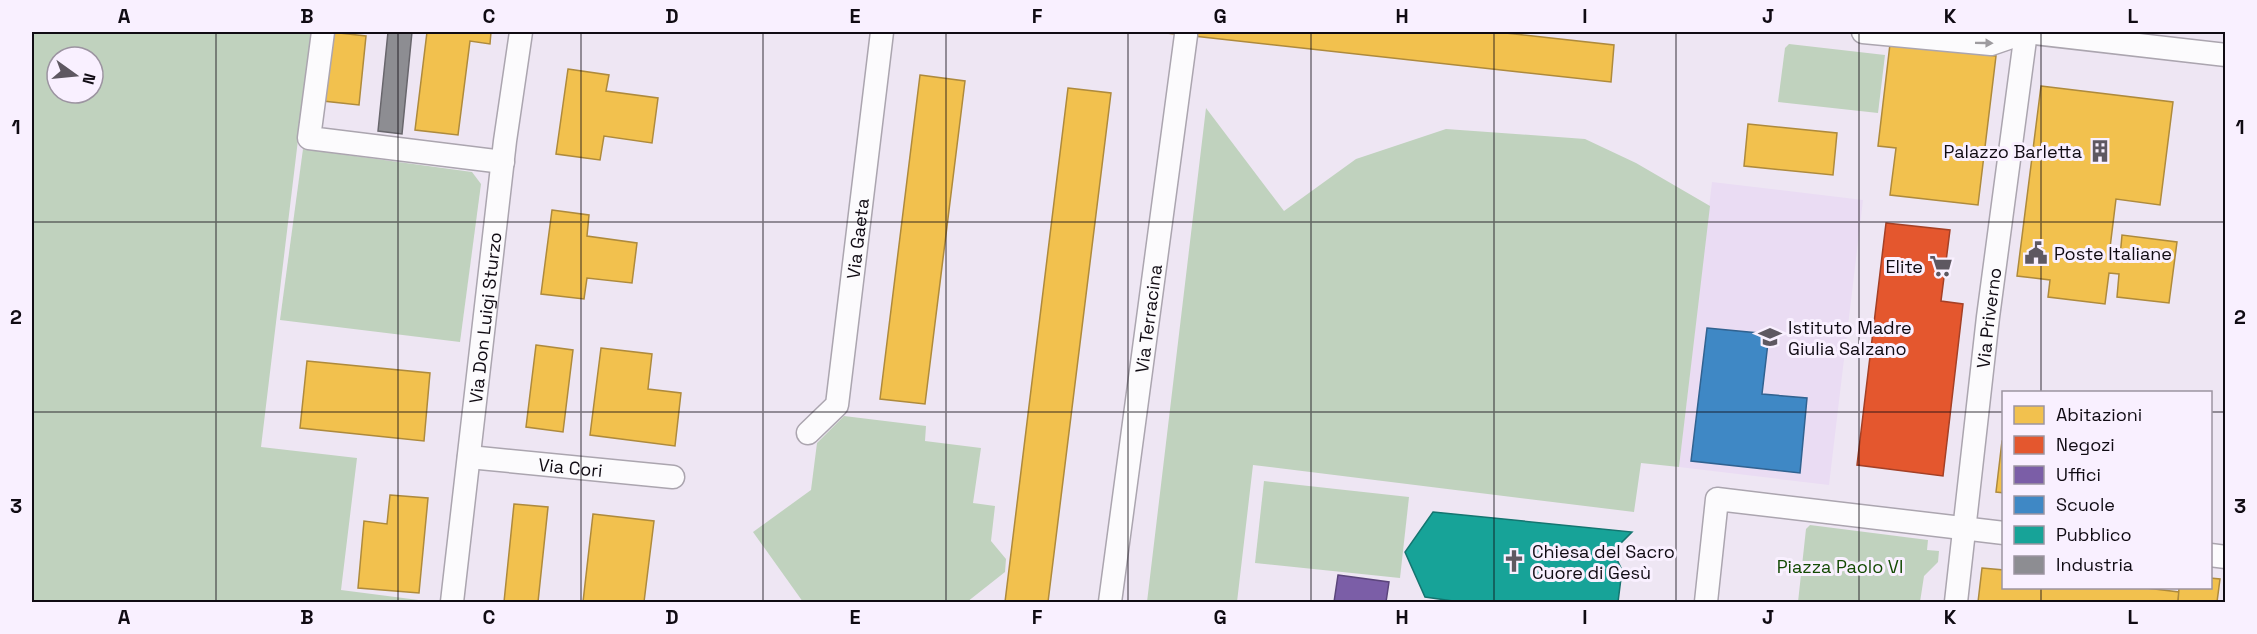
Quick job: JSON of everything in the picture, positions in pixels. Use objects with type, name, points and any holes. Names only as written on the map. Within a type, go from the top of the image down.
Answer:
[{"type":"street","points":[[323,32],[309,138],[502,162]]},
{"type":"street","name":"Via Don Luigi Sturzo","points":[[452,603],[502,162],[521,32]]},
{"type":"street","name":"Via Gaeta","points":[[808,433],[837,405],[882,32]]},
{"type":"street","points":[[1863,32],[1991,44],[2026,32],[2226,55]]},
{"type":"street","name":"Via Priverno","points":[[1956,603],[1988,317],[2026,32]]},
{"type":"street","name":"Via Terracina","points":[[1110,603],[1186,34]]},
{"type":"street","name":"Via Cori","points":[[469,457],[673,477]]},
{"type":"street","points":[[1706,603],[1717,499],[2002,533]]},
{"type":"shaded area","name":"Istituto Madre Giulia Salzano","points":[[1712,182],[1863,200],[1829,485],[1679,467]]},
{"type":"green space","points":[[32,32],[311,32],[261,447],[357,458],[341,590],[434,602],[32,602]]},
{"type":"green space","points":[[1789,44],[1885,55],[1878,113],[1778,102],[1785,48]]},
{"type":"green space","points":[[1206,108],[1284,211],[1356,159],[1446,129],[1585,139],[1636,163],[1710,206],[1679,467],[1641,463],[1634,512],[1253,465],[1237,602],[1147,602]]},
{"type":"green space","points":[[303,149],[472,172],[481,184],[460,342],[280,320]]},
{"type":"green space","points":[[844,416],[926,426],[925,441],[981,448],[973,503],[995,506],[991,541],[1006,559],[1005,572],[967,602],[803,602],[753,532],[811,490],[817,443]]},
{"type":"green space","points":[[1264,481],[1409,497],[1400,578],[1255,563]]},
{"type":"green space","name":"Piazza Paolo VI","points":[[1810,525],[1928,540],[1927,550],[1939,551],[1938,562],[1924,576],[1920,602],[1798,602],[1806,529]]},
{"type":"building: Abitazioni","points":[[330,32],[366,36],[359,105],[323,101]]},
{"type":"building: Abitazioni","points":[[427,32],[491,32],[490,44],[470,41],[458,135],[415,130]]},
{"type":"building: Abitazioni","points":[[1157,32],[1496,32],[1614,45],[1611,82]]},
{"type":"building: Abitazioni","points":[[1890,44],[1996,56],[1978,205],[1890,195],[1896,148],[1878,146]]},
{"type":"building: Abitazioni","points":[[568,69],[609,75],[606,91],[658,98],[652,143],[604,136],[600,160],[556,154]]},
{"type":"building: Abitazioni","points":[[920,75],[965,81],[925,404],[880,399]]},
{"type":"building: Abitazioni","name":"Palazzo Barletta","points":[[2041,86],[2173,102],[2160,205],[2116,199],[2109,256],[2120,257],[2122,235],[2177,242],[2169,303],[2117,297],[2119,274],[2109,273],[2105,304],[2048,297],[2050,280],[2017,276]]},
{"type":"building: Abitazioni","points":[[1068,88],[1111,93],[1048,602],[1005,602]]},
{"type":"building: Abitazioni","points":[[1748,124],[1837,133],[1833,175],[1744,166]]},
{"type":"building: Abitazioni","points":[[552,210],[589,215],[587,236],[637,243],[632,283],[587,278],[584,299],[541,294]]},
{"type":"building: Abitazioni","points":[[536,345],[573,350],[563,432],[526,427]]},
{"type":"building: Abitazioni","points":[[601,348],[652,354],[648,389],[681,393],[675,446],[590,435]]},
{"type":"building: Abitazioni","points":[[307,361],[430,373],[424,441],[300,428]]},
{"type":"building: Abitazioni","points":[[2002,441],[2002,493],[1996,492]]},
{"type":"building: Abitazioni","points":[[390,495],[428,498],[419,593],[358,588],[364,521],[387,524]]},
{"type":"building: Abitazioni","points":[[514,504],[548,507],[538,602],[504,602]]},
{"type":"building: Abitazioni","points":[[593,514],[654,521],[644,602],[583,602]]},
{"type":"building: Abitazioni","points":[[1982,568],[2002,570],[2002,589],[2154,589],[2179,592],[2178,602],[1978,602]]},
{"type":"building: Abitazioni","points":[[2212,578],[2220,579],[2217,602],[2178,602],[2179,589],[2212,589]]},
{"type":"building: Negozi","points":[[1886,223],[1950,230],[1941,301],[1963,304],[1943,476],[1857,465]]},
{"type":"building: Uffici","points":[[1338,575],[1389,582],[1386,602],[1334,602]]},
{"type":"building: Scuole","points":[[1707,328],[1769,334],[1762,394],[1807,398],[1800,473],[1691,461]]},
{"type":"building: Pubblico","name":"Chiesa del Sacro Cuore di Gesù","points":[[1433,512],[1632,532],[1613,551],[1622,570],[1618,602],[1460,602],[1425,597],[1405,552]]},
{"type":"building: Industria","points":[[388,32],[412,32],[402,134],[378,131]]},
{"type":"place","name":"Palazzo Barletta","points":[[2100,151]]},
{"type":"place","name":"Poste Italiane","points":[[2036,253]]},
{"type":"place","name":"Elite","points":[[1941,266]]},
{"type":"place","name":"Istituto Madre Giulia Salzano","points":[[1770,337]]},
{"type":"place","name":"Chiesa del Sacro Cuore di Gesù","points":[[1514,561]]}]
